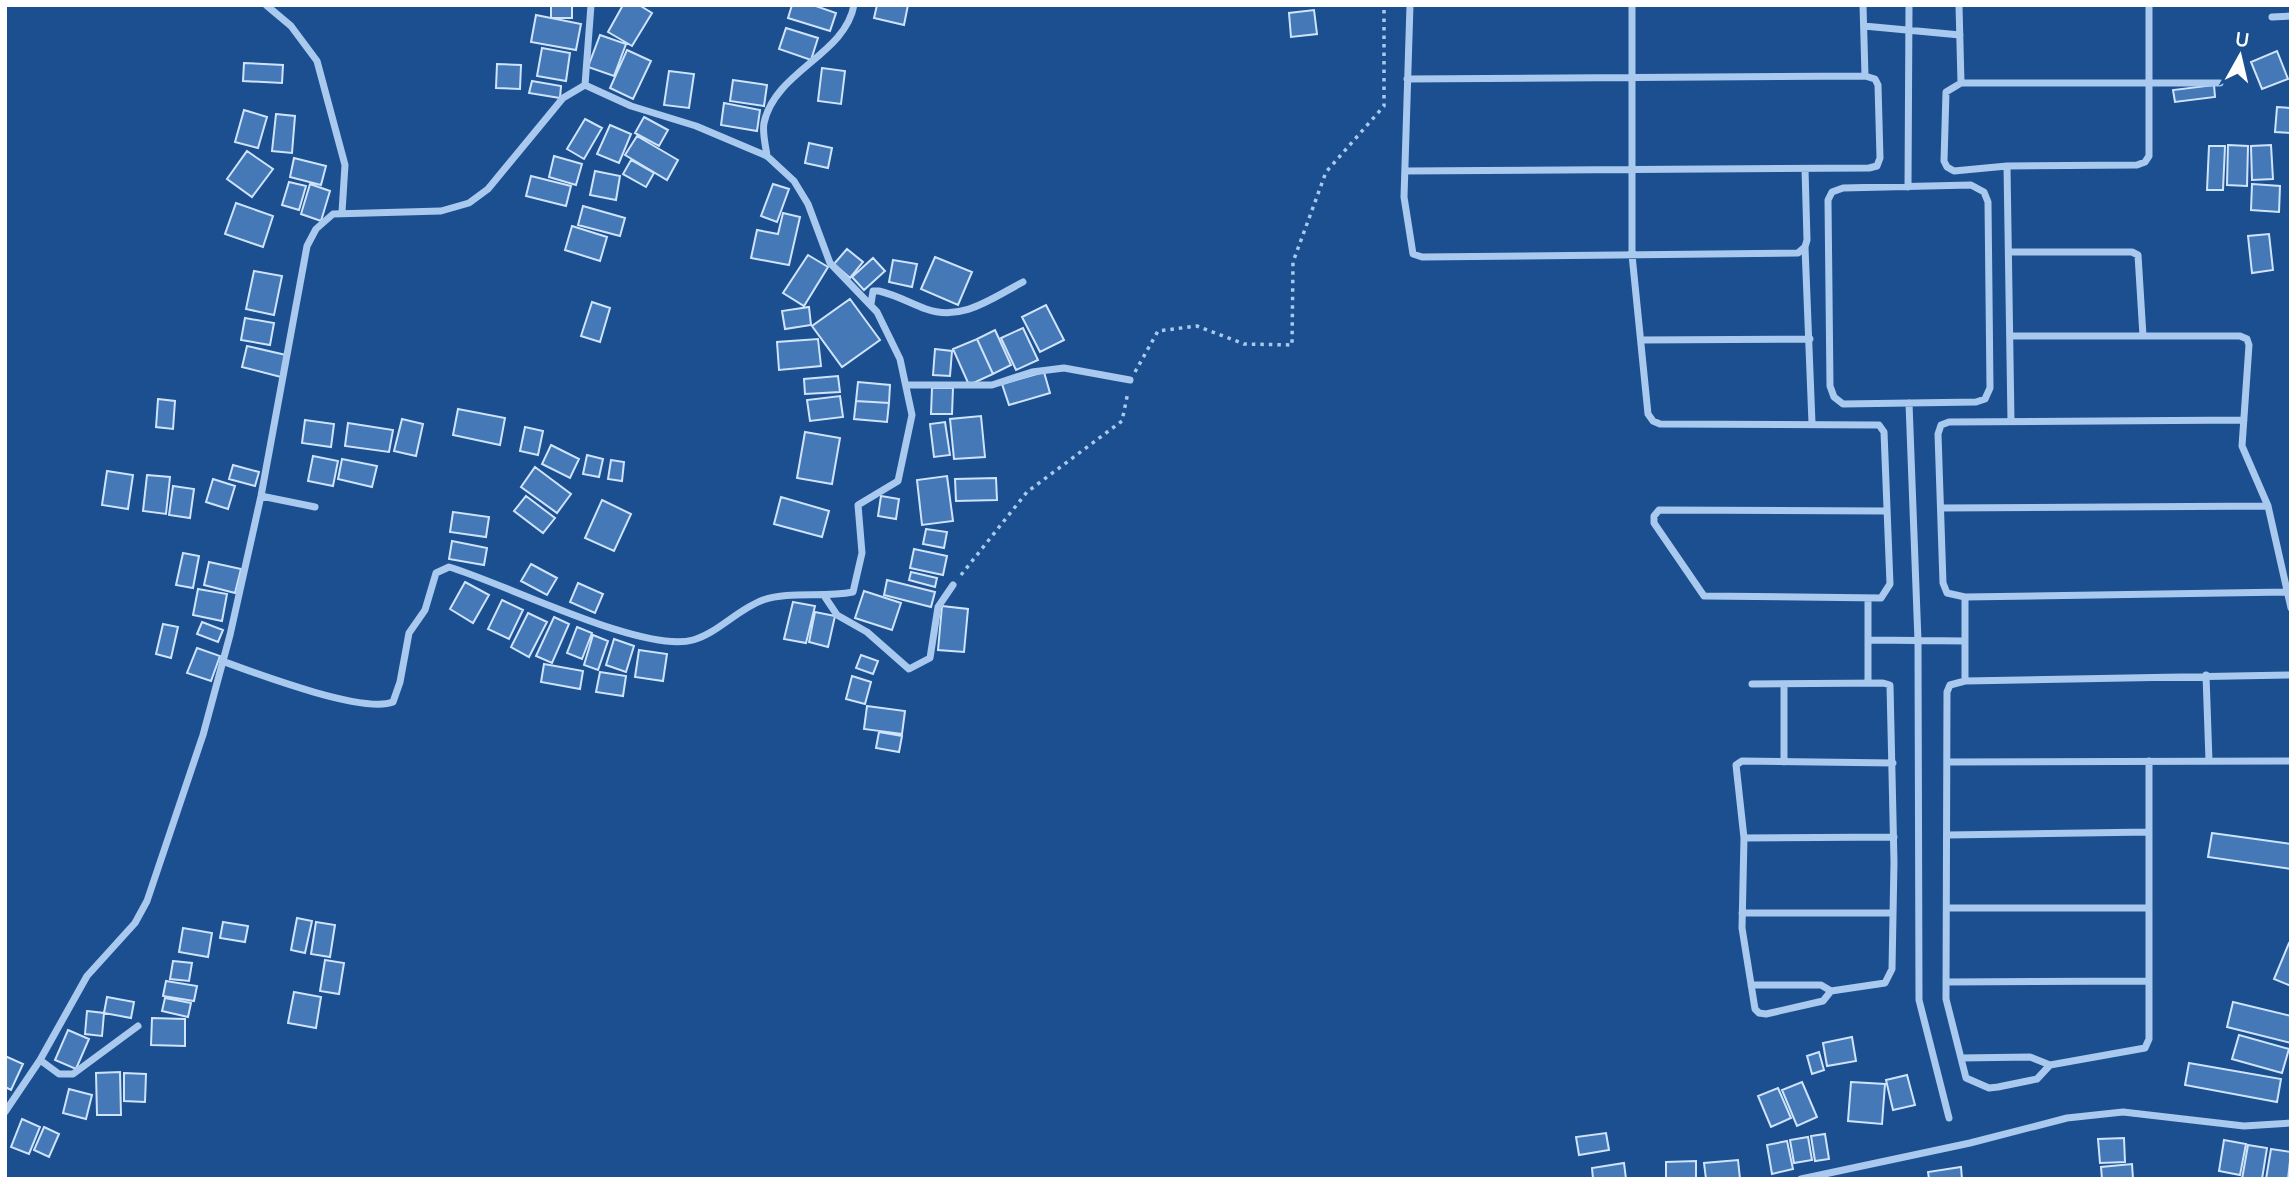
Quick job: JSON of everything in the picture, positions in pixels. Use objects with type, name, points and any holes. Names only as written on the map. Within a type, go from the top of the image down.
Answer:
[{"type":"street","points":[[266,5],[291,26],[317,61],[345,165],[342,212]]},
{"type":"street","points":[[585,85],[591,5]]},
{"type":"street","points":[[768,156],[764,124],[782,88],[851,23],[854,5]]},
{"type":"street","points":[[1410,5],[1404,197],[1413,254],[1422,257],[1798,253],[1805,247]]},
{"type":"street","points":[[1632,5],[1632,255],[1648,414],[1653,421],[1660,424],[1879,425],[1884,432],[1890,584],[1881,598],[1704,596],[1654,523],[1654,516],[1659,510],[1887,511]]},
{"type":"street","points":[[1863,5],[1865,76]]},
{"type":"street","points":[[1908,187],[1909,5]]},
{"type":"street","points":[[1959,5],[1961,83]]},
{"type":"street","points":[[2149,5],[2149,83],[2149,156],[2145,162],[2137,165],[2007,166],[1954,171],[1947,167],[1947,92],[1961,83],[2149,83],[2220,83]]},
{"type":"street","points":[[2272,17],[2291,16]]},
{"type":"street","points":[[1864,26],[1960,34]]},
{"type":"street","points":[[1405,171],[1805,169],[1877,166],[1880,158],[1878,85],[1875,79],[1865,76],[1408,79]]},
{"type":"street","points":[[5,1112],[40,1060],[87,976],[135,923],[147,901],[203,736],[222,661],[261,496],[307,246],[321,224],[342,212],[440,211],[469,203],[488,189],[563,98],[585,85]]},
{"type":"street","points":[[222,661],[264,677],[370,705],[393,702],[400,682],[409,633],[425,610],[436,573],[449,567],[577,617],[663,642],[693,640],[736,613],[770,598],[792,595],[825,597],[853,592],[862,553],[858,505],[898,481],[912,415],[896,350],[871,304],[830,263],[808,204],[794,181],[768,156],[696,126],[631,106],[585,85]]},
{"type":"street","points":[[2007,166],[2011,421]]},
{"type":"street","points":[[1805,169],[1805,247],[1812,423]]},
{"type":"street","points":[[1971,186],[1984,192],[1988,202],[1990,388],[1985,399],[1976,402],[1843,404],[1834,397],[1830,386],[1828,200],[1832,192],[1843,188],[1908,187],[1971,186]]},
{"type":"street","points":[[2009,251],[2132,252],[2138,255],[2143,336]]},
{"type":"street","points":[[871,304],[873,291],[879,291],[928,309],[954,314],[977,306],[1023,282]]},
{"type":"street","points":[[2010,336],[2240,336],[2247,339],[2249,345],[2242,446],[2268,506],[2287,576],[2291,608]]},
{"type":"street","points":[[1641,340],[1810,339]]},
{"type":"street","points":[[906,385],[992,385],[1032,372],[1064,368],[1130,380]]},
{"type":"street","points":[[1909,403],[1918,641],[1919,1000],[1949,1118]]},
{"type":"street","points":[[2244,420],[1949,422],[1941,425],[1938,434],[1943,583],[1947,593],[1965,597],[2287,592]]},
{"type":"street","points":[[261,496],[316,507]]},
{"type":"street","points":[[1941,508],[2268,506]]},
{"type":"street","points":[[825,597],[837,615],[867,632],[909,669],[930,658],[938,607],[953,584]]},
{"type":"street","points":[[1965,597],[1965,681]]},
{"type":"street","points":[[1868,598],[1868,683]]},
{"type":"street","points":[[1868,640],[1965,641]]},
{"type":"street","points":[[2206,675],[2209,761]]},
{"type":"street","points":[[2050,1065],[2036,1079],[1989,1088],[1966,1078],[1947,999],[1947,692],[1950,685],[1965,681],[2291,675]]},
{"type":"street","points":[[1751,985],[1821,985],[1830,991],[1885,983],[1892,969],[1894,837],[1890,685],[1752,684]]},
{"type":"street","points":[[1784,684],[1784,762]]},
{"type":"street","points":[[1830,991],[1823,1001],[1766,1014],[1755,1009],[1742,913],[1744,838],[1735,772],[1742,761],[1893,763]]},
{"type":"street","points":[[1961,1058],[2030,1057],[2050,1065],[2145,1048],[2149,1040],[2149,761]]},
{"type":"street","points":[[1947,762],[2291,761]]},
{"type":"street","points":[[1947,835],[2149,832]]},
{"type":"street","points":[[1744,838],[1894,837]]},
{"type":"street","points":[[1947,908],[2149,908]]},
{"type":"street","points":[[1742,913],[1893,913]]},
{"type":"street","points":[[1947,982],[2149,981]]},
{"type":"street","points":[[40,1060],[59,1074],[73,1074],[138,1026]]},
{"type":"street","points":[[1801,1179],[1970,1143],[2067,1118],[2123,1112],[2244,1126],[2291,1123]]},
{"type":"path","points":[[953,584],[1027,492],[1122,421],[1130,380],[1158,331],[1197,326],[1244,344],[1292,345],[1293,262],[1326,172],[1384,106],[1384,5]]},
{"type":"building","points":[[551,5],[572,5],[572,18],[551,18]]},
{"type":"building","points":[[623,5],[639,5],[652,13],[632,46],[608,32]]},
{"type":"building","points":[[792,5],[813,5],[836,13],[830,31],[788,18]]},
{"type":"building","points":[[877,5],[908,5],[904,25],[874,18]]},
{"type":"building","points":[[1314,10],[1317,34],[1291,37],[1289,13]]},
{"type":"building","points":[[536,15],[581,24],[576,50],[531,42]]},
{"type":"building","points":[[786,28],[818,38],[811,60],[779,49]]},
{"type":"building","points":[[600,35],[626,44],[614,76],[588,67]]},
{"type":"building","points":[[542,48],[570,53],[566,81],[537,76]]},
{"type":"building","points":[[627,50],[651,61],[633,99],[610,88]]},
{"type":"building","points":[[2277,51],[2288,79],[2262,89],[2251,62]]},
{"type":"building","points":[[244,63],[283,65],[282,83],[243,81]]},
{"type":"building","points":[[497,64],[521,65],[520,89],[496,88]]},
{"type":"building","points":[[822,68],[845,71],[841,104],[818,101]]},
{"type":"building","points":[[669,71],[694,74],[689,108],[664,105]]},
{"type":"building","points":[[733,80],[767,85],[764,106],[730,101]]},
{"type":"building","points":[[532,81],[561,86],[560,98],[529,93]]},
{"type":"building","points":[[2214,85],[2215,97],[2175,102],[2173,90]]},
{"type":"building","points":[[724,103],[760,110],[757,131],[721,125]]},
{"type":"building","points":[[2277,107],[2291,108],[2291,133],[2275,132]]},
{"type":"building","points":[[244,110],[267,117],[258,148],[235,142]]},
{"type":"building","points":[[276,114],[295,116],[292,153],[272,151]]},
{"type":"building","points":[[644,117],[668,130],[659,146],[635,133]]},
{"type":"building","points":[[585,119],[602,128],[584,159],[567,149]]},
{"type":"building","points":[[610,125],[631,134],[619,163],[597,154]]},
{"type":"building","points":[[637,136],[678,160],[667,180],[625,155]]},
{"type":"building","points":[[809,143],[832,148],[828,168],[805,163]]},
{"type":"building","points":[[2228,145],[2248,146],[2247,186],[2227,185]]},
{"type":"building","points":[[2271,145],[2273,179],[2252,180],[2251,146]]},
{"type":"building","points":[[2209,146],[2225,146],[2223,190],[2207,190]]},
{"type":"building","points":[[247,151],[273,169],[252,197],[227,179]]},
{"type":"building","points":[[554,156],[582,164],[576,185],[549,177]]},
{"type":"building","points":[[294,158],[326,166],[321,185],[290,177]]},
{"type":"building","points":[[631,160],[654,173],[646,187],[623,174]]},
{"type":"building","points":[[595,171],[620,176],[616,200],[590,195]]},
{"type":"building","points":[[531,176],[571,186],[566,206],[526,196]]},
{"type":"building","points":[[289,182],[306,186],[299,210],[282,205]]},
{"type":"building","points":[[310,184],[330,191],[321,221],[301,214]]},
{"type":"building","points":[[773,184],[789,189],[777,222],[761,216]]},
{"type":"building","points":[[2252,184],[2280,186],[2279,212],[2251,210]]},
{"type":"building","points":[[236,203],[273,216],[263,247],[225,234]]},
{"type":"building","points":[[583,206],[625,218],[620,236],[578,225]]},
{"type":"building","points":[[783,213],[800,217],[789,265],[751,258],[757,230],[778,234]]},
{"type":"building","points":[[572,226],[607,237],[600,261],[565,250]]},
{"type":"building","points":[[2269,234],[2273,270],[2252,273],[2248,236]]},
{"type":"building","points":[[847,249],[863,262],[850,278],[834,264]]},
{"type":"building","points":[[808,255],[828,267],[804,306],[783,293]]},
{"type":"building","points":[[935,257],[972,272],[958,305],[921,289]]},
{"type":"building","points":[[873,258],[885,271],[864,290],[852,277]]},
{"type":"building","points":[[893,260],[917,264],[912,287],[889,282]]},
{"type":"building","points":[[254,271],[282,276],[274,315],[246,309]]},
{"type":"building","points":[[850,299],[880,340],[842,367],[812,326]]},
{"type":"building","points":[[592,302],[610,308],[600,342],[581,336]]},
{"type":"building","points":[[1046,305],[1064,340],[1040,352],[1022,317]]},
{"type":"building","points":[[809,307],[811,325],[785,329],[782,311]]},
{"type":"building","points":[[245,318],[274,323],[270,345],[241,340]]},
{"type":"building","points":[[1023,328],[1038,360],[1016,370],[1001,338]]},
{"type":"building","points":[[995,330],[1011,365],[993,374],[977,339]]},
{"type":"building","points":[[818,339],[821,366],[779,370],[777,342]]},
{"type":"building","points":[[977,339],[993,374],[969,385],[953,349]]},
{"type":"building","points":[[247,346],[286,355],[281,377],[242,367]]},
{"type":"building","points":[[935,349],[952,351],[950,376],[933,375]]},
{"type":"building","points":[[1044,372],[1050,393],[1009,405],[1002,384]]},
{"type":"building","points":[[838,376],[840,392],[805,394],[804,379]]},
{"type":"building","points":[[858,382],[890,385],[889,403],[856,401]]},
{"type":"building","points":[[932,388],[953,388],[952,414],[931,414]]},
{"type":"building","points":[[840,396],[843,417],[810,421],[807,400]]},
{"type":"building","points":[[158,399],[175,401],[173,429],[156,427]]},
{"type":"building","points":[[856,401],[889,403],[887,422],[854,419]]},
{"type":"building","points":[[458,409],[505,418],[500,445],[453,435]]},
{"type":"building","points":[[981,416],[985,457],[954,459],[950,419]]},
{"type":"building","points":[[402,419],[423,424],[416,456],[394,451]]},
{"type":"building","points":[[305,420],[334,424],[331,447],[302,443]]},
{"type":"building","points":[[945,422],[950,455],[934,457],[930,424]]},
{"type":"building","points":[[348,423],[393,430],[389,452],[345,446]]},
{"type":"building","points":[[525,427],[543,431],[538,455],[520,451]]},
{"type":"building","points":[[805,432],[840,438],[832,484],[797,478]]},
{"type":"building","points":[[551,445],[579,459],[570,478],[542,464]]},
{"type":"building","points":[[587,455],[603,459],[599,477],[583,474]]},
{"type":"building","points":[[313,456],[338,461],[333,486],[308,481]]},
{"type":"building","points":[[342,459],[377,466],[372,487],[338,479]]},
{"type":"building","points":[[611,460],[624,462],[622,481],[608,479]]},
{"type":"building","points":[[233,465],[259,472],[255,486],[229,479]]},
{"type":"building","points":[[535,467],[571,494],[557,513],[521,487]]},
{"type":"building","points":[[107,471],[133,475],[128,509],[102,505]]},
{"type":"building","points":[[147,475],[170,477],[166,514],[143,511]]},
{"type":"building","points":[[947,476],[953,521],[922,525],[917,480]]},
{"type":"building","points":[[996,478],[997,500],[956,501],[955,479]]},
{"type":"building","points":[[213,479],[235,486],[228,509],[206,502]]},
{"type":"building","points":[[173,486],[194,489],[190,518],[169,515]]},
{"type":"building","points":[[526,496],[555,518],[543,533],[514,511]]},
{"type":"building","points":[[881,496],[899,499],[896,519],[878,516]]},
{"type":"building","points":[[781,497],[829,511],[822,537],[774,524]]},
{"type":"building","points":[[602,500],[631,514],[614,551],[585,538]]},
{"type":"building","points":[[453,512],[489,517],[486,537],[450,532]]},
{"type":"building","points":[[926,529],[947,532],[944,548],[923,544]]},
{"type":"building","points":[[452,541],[487,548],[484,565],[449,559]]},
{"type":"building","points":[[914,549],[947,556],[943,575],[910,568]]},
{"type":"building","points":[[183,553],[199,556],[193,588],[176,585]]},
{"type":"building","points":[[209,562],[241,569],[235,593],[204,585]]},
{"type":"building","points":[[531,564],[557,578],[547,595],[521,581]]},
{"type":"building","points":[[911,572],[937,578],[935,587],[909,580]]},
{"type":"building","points":[[887,580],[935,592],[931,607],[884,595]]},
{"type":"building","points":[[465,582],[489,595],[473,623],[450,609]]},
{"type":"building","points":[[578,583],[603,594],[595,613],[570,602]]},
{"type":"building","points":[[198,589],[227,594],[222,621],[193,615]]},
{"type":"building","points":[[864,591],[901,603],[892,630],[855,618]]},
{"type":"building","points":[[502,600],[523,610],[509,639],[488,629]]},
{"type":"building","points":[[793,602],[815,606],[806,643],[784,639]]},
{"type":"building","points":[[942,606],[968,609],[964,652],[938,650]]},
{"type":"building","points":[[815,612],[835,616],[828,647],[809,642]]},
{"type":"building","points":[[528,613],[547,622],[529,657],[511,647]]},
{"type":"building","points":[[554,617],[569,624],[552,663],[536,656]]},
{"type":"building","points":[[202,622],[223,630],[218,642],[197,634]]},
{"type":"building","points":[[163,624],[178,627],[171,658],[156,654]]},
{"type":"building","points":[[577,627],[592,633],[582,659],[567,653]]},
{"type":"building","points":[[593,635],[608,641],[598,670],[584,665]]},
{"type":"building","points":[[614,639],[634,646],[626,672],[606,665]]},
{"type":"building","points":[[197,648],[220,656],[211,681],[187,673]]},
{"type":"building","points":[[639,650],[667,654],[663,681],[635,677]]},
{"type":"building","points":[[861,655],[878,661],[873,674],[856,668]]},
{"type":"building","points":[[544,664],[583,671],[580,689],[541,682]]},
{"type":"building","points":[[600,672],[626,676],[623,696],[596,692]]},
{"type":"building","points":[[852,676],[871,682],[865,704],[846,699]]},
{"type":"building","points":[[867,706],[905,711],[902,734],[864,729]]},
{"type":"building","points":[[879,732],[902,736],[899,752],[876,748]]},
{"type":"building","points":[[2212,833],[2291,844],[2291,869],[2208,857]]},
{"type":"building","points":[[297,918],[312,921],[305,953],[291,950]]},
{"type":"building","points":[[223,922],[248,926],[245,942],[220,938]]},
{"type":"building","points":[[316,922],[335,925],[330,957],[311,954]]},
{"type":"building","points":[[183,928],[212,933],[208,957],[179,952]]},
{"type":"building","points":[[2289,943],[2291,944],[2291,986],[2274,979]]},
{"type":"building","points":[[325,960],[344,963],[339,994],[320,991]]},
{"type":"building","points":[[173,961],[192,963],[189,981],[170,979]]},
{"type":"building","points":[[166,981],[197,986],[194,1001],[163,996]]},
{"type":"building","points":[[294,992],[321,997],[316,1028],[288,1023]]},
{"type":"building","points":[[107,997],[134,1002],[131,1018],[104,1013]]},
{"type":"building","points":[[165,998],[191,1003],[188,1017],[162,1011]]},
{"type":"building","points":[[2233,1002],[2291,1016],[2291,1043],[2227,1027]]},
{"type":"building","points":[[87,1011],[104,1013],[102,1036],[85,1034]]},
{"type":"building","points":[[152,1018],[185,1019],[185,1046],[151,1045]]},
{"type":"building","points":[[68,1030],[89,1039],[76,1069],[55,1060]]},
{"type":"building","points":[[2239,1035],[2289,1049],[2282,1073],[2232,1059]]},
{"type":"building","points":[[1852,1037],[1856,1061],[1827,1066],[1823,1043]]},
{"type":"building","points":[[1819,1052],[1824,1070],[1812,1074],[1807,1056]]},
{"type":"building","points":[[5,1056],[23,1064],[11,1090],[5,1087]]},
{"type":"building","points":[[2189,1063],[2281,1079],[2277,1102],[2185,1085]]},
{"type":"building","points":[[120,1072],[121,1115],[97,1115],[96,1073]]},
{"type":"building","points":[[124,1073],[146,1074],[145,1102],[124,1101]]},
{"type":"building","points":[[1907,1075],[1915,1105],[1893,1110],[1886,1080]]},
{"type":"building","points":[[1802,1082],[1817,1117],[1797,1126],[1782,1090]]},
{"type":"building","points":[[1851,1082],[1885,1084],[1882,1124],[1848,1121]]},
{"type":"building","points":[[1778,1088],[1791,1118],[1771,1127],[1758,1096]]},
{"type":"building","points":[[69,1089],[92,1095],[86,1119],[63,1113]]},
{"type":"building","points":[[22,1119],[40,1127],[29,1154],[11,1147]]},
{"type":"building","points":[[44,1127],[59,1134],[49,1157],[34,1150]]},
{"type":"building","points":[[1606,1133],[1609,1150],[1579,1155],[1576,1137]]},
{"type":"building","points":[[1825,1134],[1829,1159],[1815,1161],[1811,1136]]},
{"type":"building","points":[[1808,1137],[1812,1160],[1794,1163],[1790,1140]]},
{"type":"building","points":[[2124,1138],[2125,1162],[2100,1163],[2098,1139]]},
{"type":"building","points":[[2224,1140],[2246,1144],[2240,1175],[2219,1171]]},
{"type":"building","points":[[1787,1141],[1793,1169],[1772,1174],[1767,1145]]},
{"type":"building","points":[[2248,1145],[2267,1148],[2262,1179],[2242,1179]]},
{"type":"building","points":[[2271,1149],[2291,1152],[2288,1179],[2266,1179]]},
{"type":"building","points":[[1738,1160],[1740,1179],[1706,1179],[1704,1163]]},
{"type":"building","points":[[1696,1161],[1696,1179],[1666,1179],[1666,1162]]},
{"type":"building","points":[[1624,1163],[1626,1179],[1593,1179],[1592,1168]]},
{"type":"building","points":[[2132,1164],[2133,1179],[2102,1179],[2101,1167]]},
{"type":"building","points":[[1961,1167],[1962,1179],[1929,1179],[1928,1172]]}]
